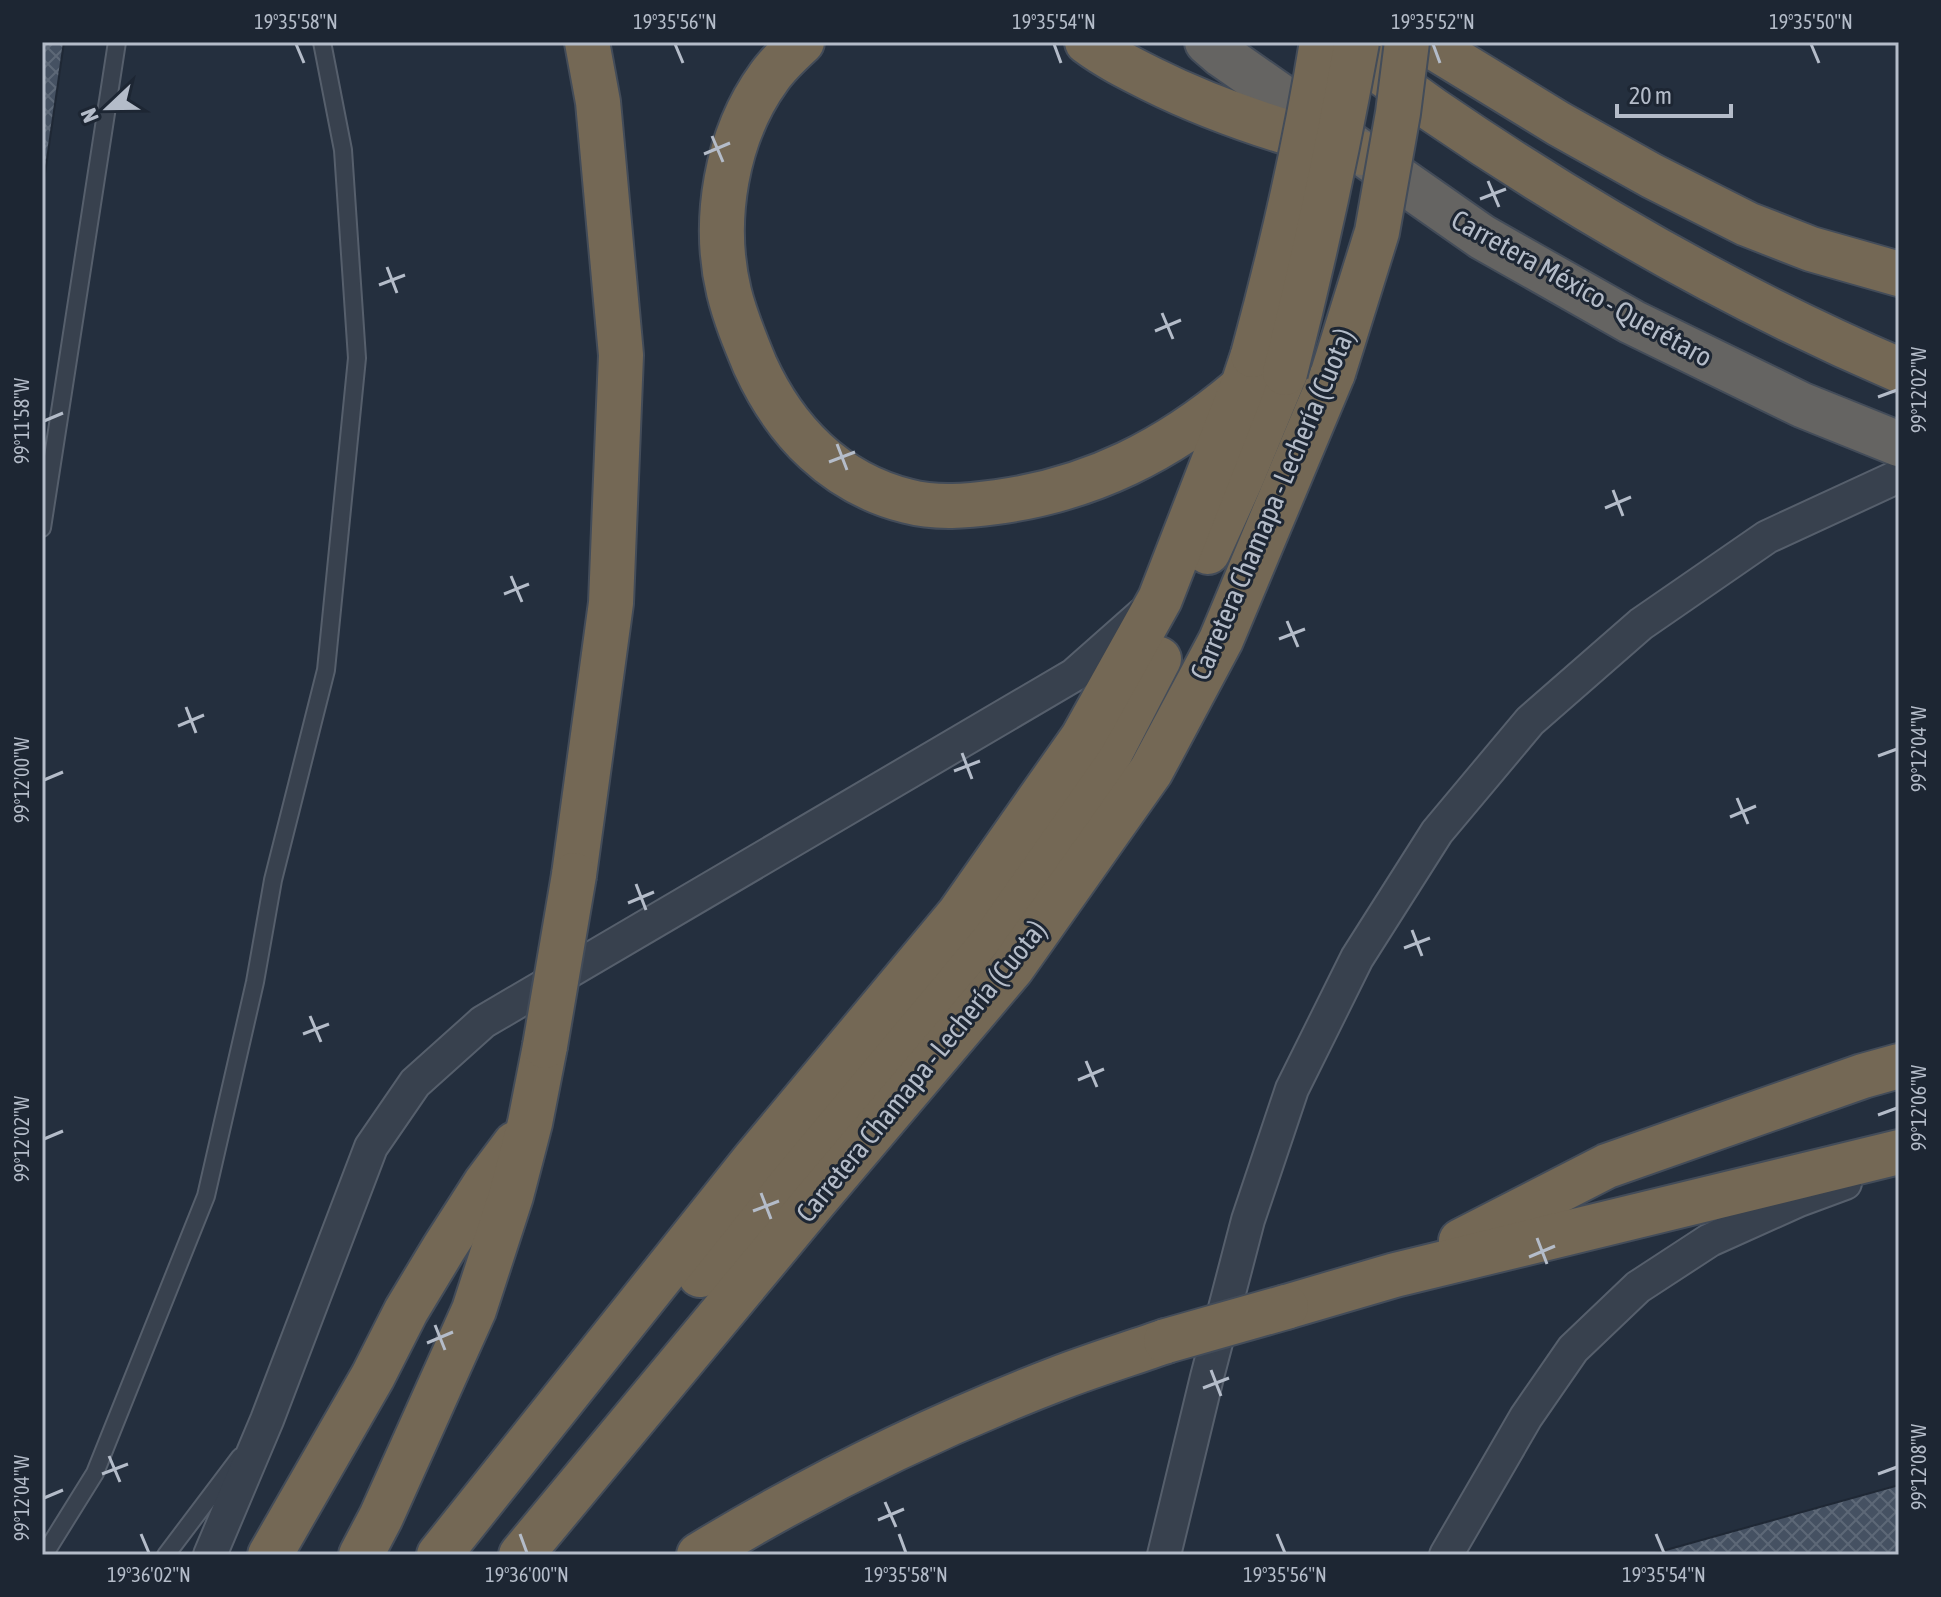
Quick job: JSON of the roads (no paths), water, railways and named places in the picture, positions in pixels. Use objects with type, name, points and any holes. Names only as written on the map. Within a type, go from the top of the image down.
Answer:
[{"type":"highway","points":[[361,1555],[383,1536],[474,1310],[511,1196],[530,1123],[574,875],[611,603],[621,355],[598,102],[587,42]]},
{"type":"highway","points":[[802,42],[768,79],[736,143],[727,179],[723,252],[728,290],[739,326],[766,389],[782,415],[825,460],[877,491],[906,501],[936,506],[1018,499],[1058,490],[1137,460],[1209,416],[1260,372]]},
{"type":"highway","points":[[1087,42],[1178,93],[1299,137],[1361,153]]},
{"type":"highway","name":"Carretera México - Querétaro","points":[[1207,42],[1482,237],[1632,322],[1802,405],[1899,444]]},
{"type":"highway","points":[[463,1555],[985,932],[1073,814],[1107,759],[1170,638],[1241,479],[1322,42]]},
{"type":"highway","points":[[1340,42],[1433,110],[1541,181],[1622,229],[1758,303],[1899,370]]},
{"type":"highway","points":[[439,1555],[754,1160],[959,914],[1083,737],[1160,599],[1317,243],[1357,42]]},
{"type":"highway","name":"Carretera Chamapa - Lechería (Cuota)","points":[[521,1555],[1012,968],[1151,771],[1221,640],[1333,373],[1377,232],[1407,42]]},
{"type":"highway","points":[[1425,42],[1559,124],[1747,224],[1811,249],[1899,274]]},
{"type":"highway","points":[[1395,1275],[1607,1166],[1887,1076]]},
{"type":"highway","points":[[270,1555],[444,1248],[485,1184],[530,1123]]},
{"type":"highway","points":[[699,1555],[788,1504],[948,1425],[1063,1377],[1166,1341],[1395,1275],[1899,1152]]},
{"type":"street","points":[[1164,1555],[1248,1220],[1292,1089],[1357,958],[1437,832],[1530,721],[1641,624],[1767,537],[1899,476]]},
{"type":"street","points":[[210,1555],[267,1420],[371,1147],[415,1083],[483,1022],[1074,675],[1160,599]]},
{"type":"street","points":[[1446,1555],[1526,1417],[1573,1349],[1638,1287],[1710,1240],[1799,1200],[1899,1162]]},
{"type":"lane","points":[[42,528],[117,42]]},
{"type":"lane","points":[[44,1555],[95,1473],[206,1196],[255,982],[273,880],[326,670],[357,358],[343,150],[322,42]]},
{"type":"lane","points":[[166,1555],[267,1420]]}]
